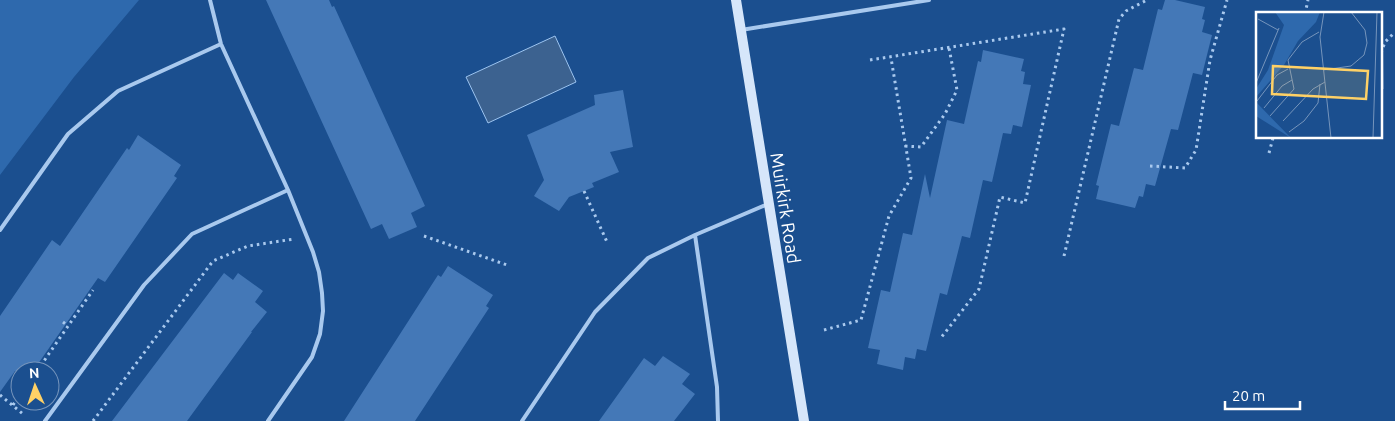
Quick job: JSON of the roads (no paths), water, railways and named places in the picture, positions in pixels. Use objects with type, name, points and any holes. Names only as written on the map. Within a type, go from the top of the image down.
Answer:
[{"type":"main road","name":"Muirkirk Road","points":[[736,0],[804,421]]},
{"type":"lane","points":[[210,0],[220,44],[288,190],[319,272],[322,293],[323,311],[320,334],[312,357],[268,421]]},
{"type":"lane","points":[[741,30],[929,0]]},
{"type":"lane","points":[[0,230],[68,134],[118,91],[220,44]]},
{"type":"lane","points":[[45,421],[144,285],[192,234],[288,190]]},
{"type":"lane","points":[[522,421],[595,312],[648,258],[695,235],[768,204]]},
{"type":"lane","points":[[695,235],[717,387],[718,421]]}]
